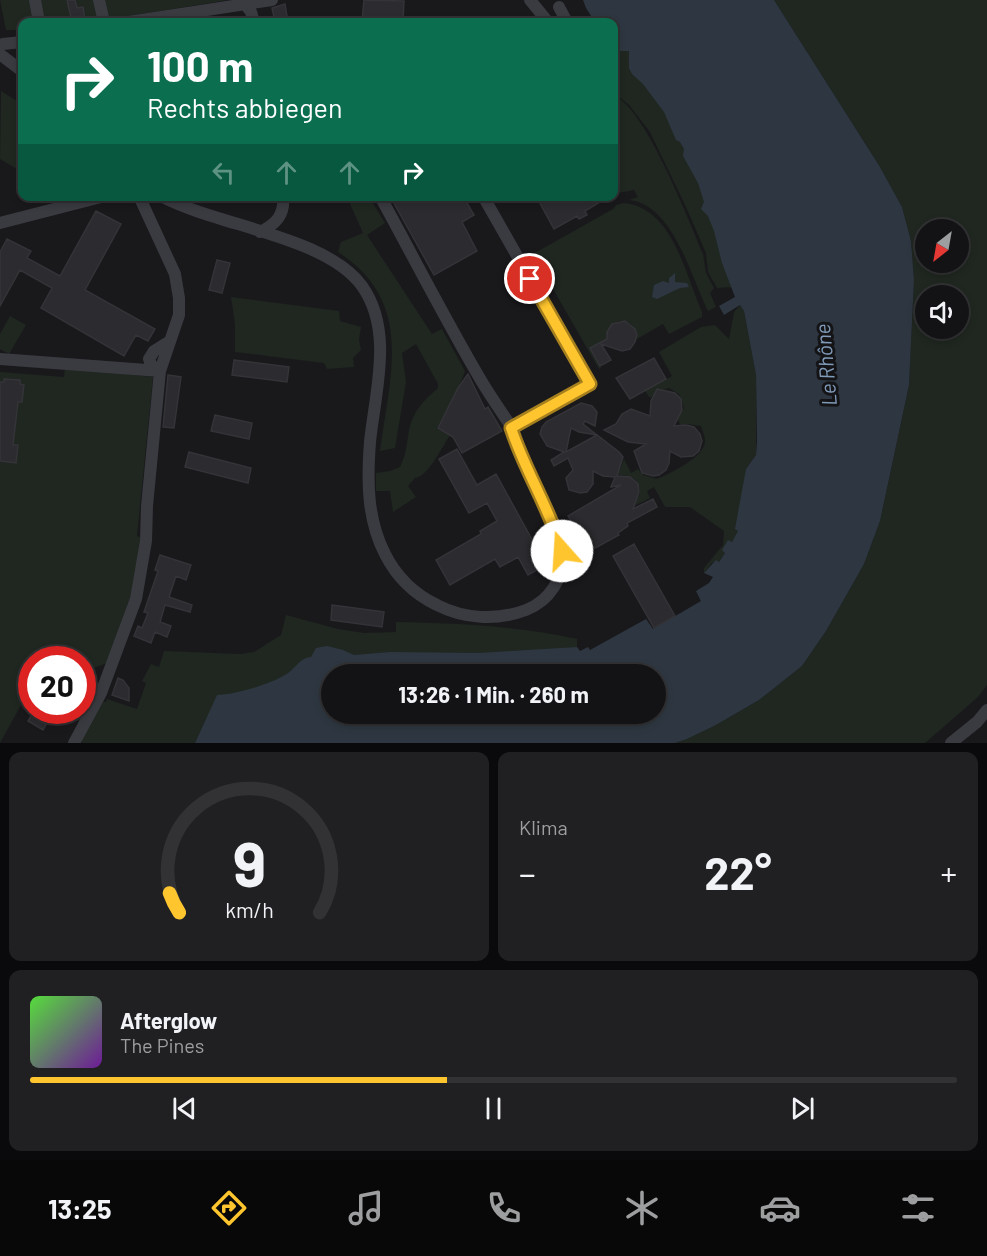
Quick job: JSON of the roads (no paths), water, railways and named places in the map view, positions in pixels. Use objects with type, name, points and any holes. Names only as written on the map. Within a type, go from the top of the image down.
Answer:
[{"type":"street","points":[[35,0],[38,18]]},
{"type":"street","points":[[99,0],[103,18]]},
{"type":"street","points":[[153,18],[272,0]]},
{"type":"street","points":[[530,0],[541,18]]},
{"type":"street","points":[[241,3],[251,18]]},
{"type":"street","points":[[560,7],[565,18]]},
{"type":"street","points":[[18,43],[1,49],[18,67]]},
{"type":"street","points":[[0,223],[86,201]]},
{"type":"street","points":[[74,743],[101,693],[133,611],[139,587],[146,540],[147,506],[161,369],[179,315],[178,285],[141,201]]},
{"type":"street","points":[[171,201],[186,209],[266,229],[315,250],[341,266],[360,283],[372,303],[379,329],[380,349],[370,445],[370,507],[376,534],[389,561],[396,573],[418,593],[452,612],[488,617],[523,611],[544,601],[559,577],[562,551],[554,527],[519,453],[511,428],[483,383],[383,201]]},
{"type":"street","points":[[266,229],[281,214],[284,208],[283,201]]},
{"type":"street","points":[[486,201],[590,384],[511,428]]},
{"type":"street","points":[[0,359],[161,369]]},
{"type":"street","points":[[951,743],[987,710]]},
{"type":"water","name":"Le Rhône","points":[[583,0],[774,0],[880,167],[902,207],[911,241],[914,280],[909,385],[880,521],[864,564],[826,631],[802,666],[759,700],[716,725],[675,743],[195,743],[217,695],[242,691],[278,678],[311,657],[316,648],[327,646],[354,655],[390,652],[479,653],[577,647],[580,651],[588,647],[590,650],[646,619],[653,629],[701,601],[696,591],[709,583],[713,577],[704,573],[716,560],[719,562],[725,553],[722,550],[728,540],[732,542],[738,531],[735,529],[746,469],[756,455],[756,375],[744,311],[740,305],[724,315],[719,306],[735,297],[722,263],[714,231],[708,216],[701,209],[704,202],[698,183],[683,156],[684,149],[676,140],[664,112],[643,84],[632,74],[629,68],[629,51],[618,50],[618,18],[592,18]]},
{"type":"water","points":[[675,273],[675,282],[687,283],[689,287],[680,288],[657,299],[652,297],[654,285],[663,281],[669,283],[669,278]]}]
